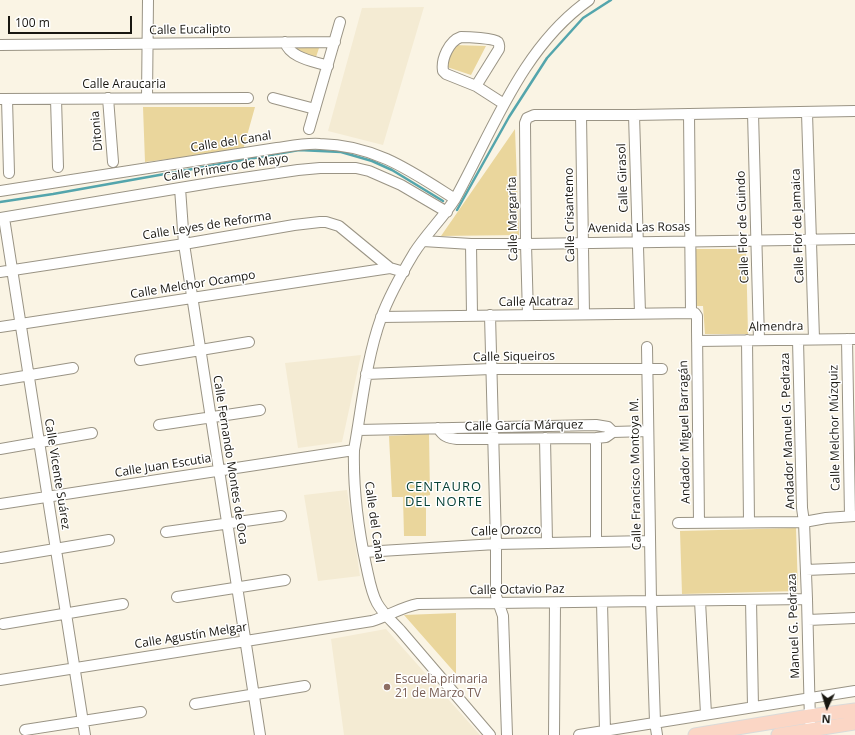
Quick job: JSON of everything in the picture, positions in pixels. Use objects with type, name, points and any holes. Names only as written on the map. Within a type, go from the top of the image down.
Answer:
[{"type":"main road","points":[[695,735],[855,710]]},
{"type":"main road","points":[[785,734],[855,723]]},
{"type":"street","points":[[147,98],[148,0]]},
{"type":"street","name":"Calle del Canal","points":[[490,735],[401,631],[386,616],[377,603],[373,593],[356,508],[354,450],[366,374],[372,347],[381,317],[404,272],[423,241],[447,212],[455,199],[517,81],[547,38],[562,22],[589,0]]},
{"type":"street","points":[[310,129],[340,22]]},
{"type":"street","points":[[476,86],[499,49],[499,44],[492,40],[466,37],[457,39],[449,46],[443,71],[446,74],[476,86],[504,104]]},
{"type":"street","points":[[285,42],[287,48],[292,52],[328,66]]},
{"type":"street","name":"Calle Eucalipto","points":[[0,45],[335,42]]},
{"type":"street","name":"Ditonia","points":[[108,98],[113,162]]},
{"type":"street","name":"Calle Araucaria","points":[[3,99],[248,98]]},
{"type":"street","points":[[273,98],[315,109]]},
{"type":"street","points":[[3,99],[9,173]]},
{"type":"street","points":[[56,99],[58,167]]},
{"type":"street","points":[[581,115],[807,113],[855,111]]},
{"type":"street","name":"Calle Flor de Guindo","points":[[752,113],[759,340]]},
{"type":"street","name":"Calle Flor de Jamaica","points":[[807,113],[814,339]]},
{"type":"street","points":[[688,114],[691,312]]},
{"type":"street","name":"Calle Margarita","points":[[528,315],[525,123],[527,118],[534,115],[581,115]]},
{"type":"street","name":"Calle Crisantemo","points":[[581,115],[584,314]]},
{"type":"street","name":"Calle Girasol","points":[[634,115],[640,313]]},
{"type":"street","name":"Calle del Canal","points":[[0,191],[277,148],[320,144],[348,147],[389,159],[412,171],[455,199]]},
{"type":"street","name":"Calle Primero de Mayo","points":[[2,218],[180,188],[320,168],[356,168],[382,176],[401,185],[447,212]]},
{"type":"street","name":"Calle Fernando Montes de Oca","points":[[180,188],[184,244],[192,299],[260,735]]},
{"type":"street","name":"Calle Vicente Suárez","points":[[2,218],[21,324],[85,735]]},
{"type":"street","name":"Calle Leyes de Reforma","points":[[0,272],[184,244],[294,225],[326,222],[339,226],[390,268],[404,272]]},
{"type":"street","name":"Avenida Las Rosas","points":[[423,241],[471,244],[526,244],[638,241],[855,239]]},
{"type":"street","points":[[471,244],[472,316]]},
{"type":"street","name":"Calle Melchor Ocampo","points":[[0,328],[390,268]]},
{"type":"street","name":"Calle Alcatraz","points":[[381,317],[691,312]]},
{"type":"street","name":"Andador Miguel Barragán","points":[[691,312],[695,313],[697,316],[698,341],[699,523]]},
{"type":"street","points":[[490,315],[496,596],[503,616],[507,735]]},
{"type":"street","name":"Almendra","points":[[698,341],[851,339]]},
{"type":"street","name":"Calle Melchor Múzquiz","points":[[851,339],[853,516]]},
{"type":"street","points":[[747,340],[749,522]]},
{"type":"street","name":"Andador Manuel G. Pedraza","points":[[798,340],[802,508],[804,522]]},
{"type":"street","points":[[140,360],[249,342]]},
{"type":"street","name":"Calle Francisco Montoya M.","points":[[647,347],[651,601],[655,722],[657,735]]},
{"type":"street","points":[[0,380],[73,368]]},
{"type":"street","name":"Calle Siqueiros","points":[[366,374],[491,369],[662,369]]},
{"type":"street","points":[[159,425],[260,410]]},
{"type":"street","name":"Calle García Márquez","points":[[358,430],[596,425],[608,427],[613,432]]},
{"type":"street","name":"Calle García Márquez","points":[[438,428],[444,436],[449,439],[596,438],[606,437],[613,432],[648,431]]},
{"type":"street","points":[[0,449],[92,433]]},
{"type":"street","points":[[545,438],[547,542]]},
{"type":"street","points":[[596,438],[596,542]]},
{"type":"street","name":"Calle Juan Escutia","points":[[0,504],[354,450]]},
{"type":"street","points":[[166,532],[281,516]]},
{"type":"street","points":[[678,524],[804,522],[853,516]]},
{"type":"street","name":"Manuel G. Pedraza","points":[[804,522],[810,730]]},
{"type":"street","points":[[1,558],[109,540]]},
{"type":"street","name":"Calle Orozco","points":[[364,552],[547,542],[650,541]]},
{"type":"street","points":[[806,570],[855,568]]},
{"type":"street","points":[[178,597],[285,580]]},
{"type":"street","name":"Calle Octavio Paz","points":[[386,616],[403,608],[418,604],[807,599]]},
{"type":"street","points":[[750,600],[753,707]]},
{"type":"street","points":[[700,601],[706,714]]},
{"type":"street","points":[[602,602],[605,731]]},
{"type":"street","points":[[554,735],[555,603]]},
{"type":"street","points":[[3,624],[123,604]]},
{"type":"street","name":"Calle Agustín Melgar","points":[[0,680],[372,620],[386,616]]},
{"type":"street","points":[[808,620],[855,618]]},
{"type":"street","points":[[194,704],[305,686]]},
{"type":"street","points":[[579,735],[855,691]]},
{"type":"street","points":[[25,730],[141,712]]},
{"type":"shaded area","points":[[424,7],[383,145],[328,131],[362,8]]},
{"type":"shaded area","points":[[320,45],[316,57],[292,49],[291,46]]},
{"type":"shaded area","points":[[453,45],[486,46],[471,75],[447,67]]},
{"type":"shaded area","points":[[143,107],[255,107],[243,150],[145,162]]},
{"type":"shaded area","points":[[515,129],[519,235],[441,236]]},
{"type":"shaded area","points":[[696,249],[746,249],[748,334],[705,334],[703,306],[695,306]]},
{"type":"shaded area","points":[[361,355],[342,442],[298,448],[285,363]]},
{"type":"shaded area","points":[[429,434],[430,495],[426,496],[426,536],[404,536],[403,497],[392,497],[389,436]]},
{"type":"shaded area","points":[[347,490],[360,576],[318,581],[304,495]]},
{"type":"shaded area","points":[[796,528],[798,591],[682,594],[680,531]]},
{"type":"shaded area","points":[[456,613],[456,674],[404,615]]},
{"type":"shaded area","name":"Escuela primaria 21 de Marzo TV","points":[[386,629],[480,735],[344,735],[331,639]]},
{"type":"waterway","points":[[457,210],[509,117],[547,58],[583,18],[611,0]]},
{"type":"waterway","points":[[0,202],[299,150],[341,152],[372,161],[392,170],[443,201]]},
{"type":"place","name":"Escuela primaria 21 de Marzo TV","points":[[387,687]]},
{"type":"district","name":"CENTAURO DEL NORTE","points":[[444,494]]}]
